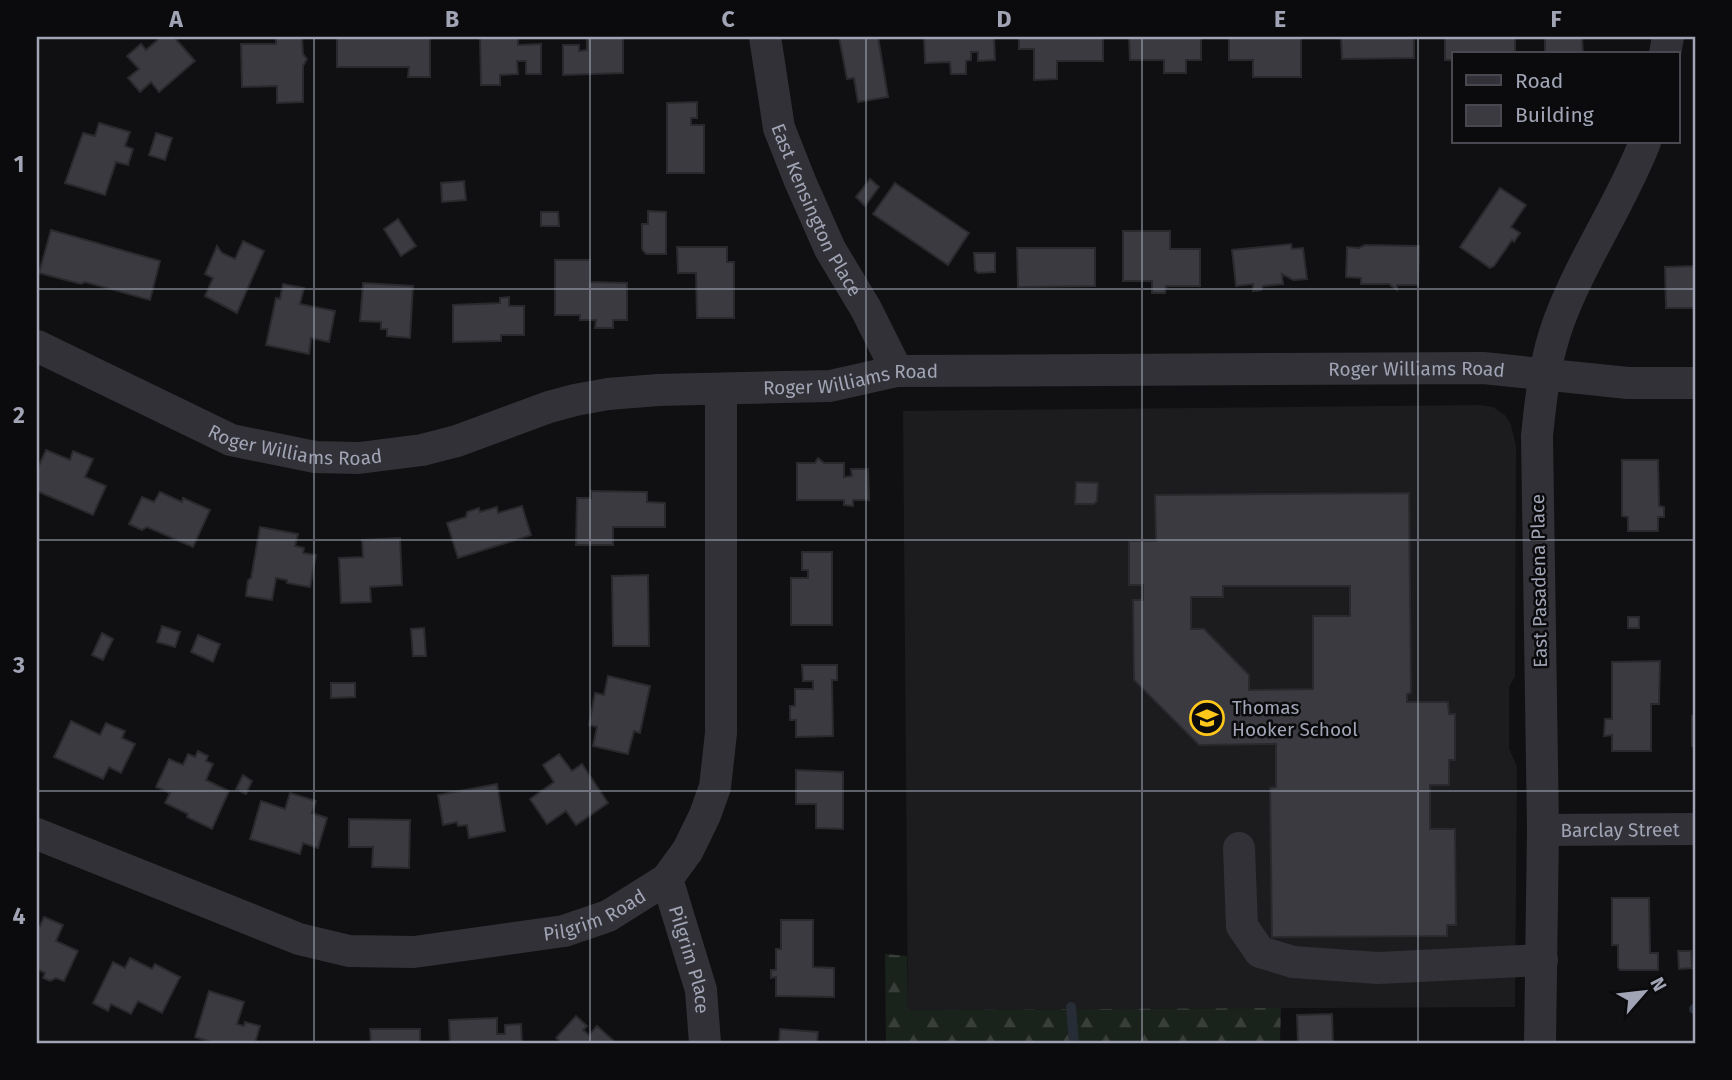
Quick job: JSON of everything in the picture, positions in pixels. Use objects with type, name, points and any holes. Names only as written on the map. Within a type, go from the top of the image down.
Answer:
[{"type":"street","name":"East Kensington Place","points":[[765,37],[779,128],[830,249],[866,309],[897,371]]},
{"type":"street","name":"East Pasadena Place","points":[[1540,1043],[1543,830],[1537,436],[1543,374],[1564,310],[1633,173],[1644,144]]},
{"type":"street","name":"Roger Williams Road","points":[[37,346],[231,440],[315,457],[359,458],[422,450],[457,441],[575,400],[608,394],[658,390],[830,386],[897,371],[1483,368],[1628,383],[1695,383]]},
{"type":"street","name":"Pilgrim Road","points":[[37,834],[299,940],[349,951],[414,952],[564,931],[608,916],[667,879],[688,850],[705,815],[715,787],[721,733],[721,390]]},
{"type":"street","name":"Barclay Street","points":[[1543,830],[1695,828]]},
{"type":"street","points":[[1239,848],[1241,926],[1259,952],[1293,962],[1378,968],[1542,960]]},
{"type":"street","name":"Pilgrim Place","points":[[667,879],[701,990],[705,1043]]},
{"type":"shaded area","name":"Thomas Hooker School","points":[[1493,407],[1505,415],[1511,425],[1516,446],[1515,677],[1509,687],[1509,748],[1517,767],[1515,1007],[908,1010],[903,411]]},
{"type":"green space","points":[[885,954],[907,956],[908,1010],[1281,1008],[1280,1043],[886,1043]]},
{"type":"building","points":[[161,37],[174,37],[195,61],[159,92],[151,82],[140,92],[128,78],[139,69],[127,56],[141,44],[146,50]]},
{"type":"building","points":[[276,37],[302,37],[303,54],[307,59],[303,66],[303,102],[277,103],[277,86],[242,87],[241,44],[276,44]]},
{"type":"building","points":[[430,37],[430,77],[408,77],[409,67],[337,67],[337,38]]},
{"type":"building","points":[[480,37],[518,37],[518,45],[541,44],[541,74],[526,74],[526,61],[517,61],[518,74],[500,75],[500,85],[481,85]]},
{"type":"building","points":[[587,37],[623,37],[623,73],[563,75],[563,45],[579,45],[579,51],[587,50]]},
{"type":"building","points":[[839,37],[878,37],[888,97],[858,102],[854,78],[847,79]]},
{"type":"building","points":[[924,37],[994,37],[995,60],[978,61],[978,52],[971,52],[971,60],[966,61],[966,74],[951,74],[950,62],[925,63]]},
{"type":"building","points":[[1019,37],[1103,37],[1103,61],[1057,61],[1057,79],[1034,80],[1034,49],[1019,49]]},
{"type":"building","points":[[1129,37],[1201,37],[1201,60],[1186,60],[1186,73],[1164,73],[1164,60],[1130,60]]},
{"type":"building","points":[[1229,37],[1301,37],[1301,77],[1253,77],[1253,60],[1229,60]]},
{"type":"building","points":[[1341,37],[1414,37],[1414,58],[1342,59]]},
{"type":"building","points":[[1445,37],[1515,37],[1515,52],[1452,52],[1452,60],[1445,60]]},
{"type":"building","points":[[1545,37],[1582,37],[1583,52],[1545,52]]},
{"type":"building","points":[[697,102],[697,118],[691,118],[691,125],[704,125],[704,173],[667,173],[667,103]]},
{"type":"building","points":[[99,123],[130,132],[125,146],[133,149],[128,165],[116,162],[105,195],[65,183],[83,133],[95,136]]},
{"type":"building","points":[[156,133],[172,138],[165,160],[149,155]]},
{"type":"building","points":[[870,179],[879,187],[865,206],[856,197]]},
{"type":"building","points":[[464,181],[466,200],[442,202],[441,183]]},
{"type":"building","points":[[895,183],[969,233],[948,265],[873,214]]},
{"type":"building","points":[[1500,188],[1526,205],[1511,227],[1520,233],[1490,268],[1460,247]]},
{"type":"building","points":[[648,211],[666,212],[666,254],[646,254],[642,249],[642,224],[648,224]]},
{"type":"building","points":[[541,212],[558,212],[559,226],[541,226]]},
{"type":"building","points":[[398,219],[416,246],[401,256],[384,229]]},
{"type":"building","points":[[51,230],[160,261],[150,300],[85,282],[81,284],[39,273]]},
{"type":"building","points":[[1123,231],[1170,231],[1170,249],[1200,249],[1200,286],[1166,286],[1165,293],[1152,293],[1152,281],[1123,281]]},
{"type":"building","points":[[243,241],[264,251],[237,313],[205,296],[213,278],[205,274],[217,246],[222,253],[235,259]]},
{"type":"building","points":[[1291,244],[1292,249],[1303,248],[1307,279],[1293,280],[1282,274],[1283,284],[1263,286],[1261,290],[1253,291],[1253,284],[1236,286],[1232,250]]},
{"type":"building","points":[[1365,245],[1419,246],[1418,285],[1397,285],[1397,290],[1389,284],[1361,284],[1361,278],[1346,277],[1347,247],[1359,248]]},
{"type":"building","points":[[677,247],[727,247],[727,262],[734,262],[734,318],[697,318],[696,273],[678,273]]},
{"type":"building","points":[[1017,248],[1095,248],[1095,286],[1018,287]]},
{"type":"building","points":[[974,253],[995,253],[995,272],[978,273],[975,270]]},
{"type":"building","points":[[555,260],[590,260],[590,282],[627,283],[627,320],[613,320],[613,328],[595,328],[596,320],[580,320],[580,315],[555,315]]},
{"type":"building","points":[[1695,266],[1695,308],[1666,308],[1665,267]]},
{"type":"building","points":[[363,283],[413,286],[410,338],[387,336],[387,329],[381,329],[381,322],[360,321]]},
{"type":"building","points":[[283,284],[304,288],[300,304],[335,311],[329,342],[311,338],[309,354],[266,345],[276,298],[280,299]]},
{"type":"building","points":[[509,297],[509,306],[524,306],[524,335],[501,335],[501,341],[453,342],[453,305],[500,303],[500,298]]},
{"type":"building","points":[[46,450],[70,460],[73,451],[93,459],[85,477],[106,486],[93,515],[37,491],[37,470]]},
{"type":"building","points":[[818,458],[824,463],[844,463],[844,477],[852,476],[851,469],[868,469],[869,500],[853,500],[853,506],[844,505],[844,500],[797,500],[797,463],[815,463]]},
{"type":"building","points":[[1622,460],[1658,460],[1659,506],[1664,507],[1664,517],[1658,517],[1658,531],[1628,531],[1628,517],[1622,516]]},
{"type":"building","points":[[1076,482],[1098,483],[1097,501],[1094,504],[1075,504]]},
{"type":"building","points":[[591,491],[647,492],[647,502],[665,503],[665,527],[613,527],[613,545],[576,545],[577,498],[591,498]]},
{"type":"building","points":[[160,492],[182,502],[183,498],[210,510],[193,547],[147,527],[142,530],[129,524],[142,497],[154,502]]},
{"type":"building","points":[[1409,493],[1411,693],[1407,694],[1407,702],[1448,702],[1449,714],[1455,714],[1455,760],[1449,760],[1449,785],[1430,785],[1430,829],[1455,829],[1456,925],[1447,925],[1447,936],[1272,937],[1270,788],[1276,787],[1276,744],[1199,745],[1134,680],[1133,600],[1143,600],[1143,585],[1129,585],[1129,541],[1156,541],[1155,495]],"holes":[[[1223,586],[1350,586],[1350,616],[1313,616],[1313,689],[1249,690],[1249,675],[1204,629],[1191,629],[1191,597],[1223,597]]]},
{"type":"building","points":[[522,506],[531,535],[458,558],[447,523],[466,517],[467,512],[479,508],[480,512],[497,507],[498,513]]},
{"type":"building","points":[[260,527],[298,534],[295,546],[304,548],[303,553],[316,555],[310,587],[276,578],[272,600],[246,596]]},
{"type":"building","points":[[400,538],[402,585],[370,587],[371,602],[341,603],[339,558],[363,557],[362,540]]},
{"type":"building","points":[[802,552],[832,552],[832,625],[791,625],[791,578],[808,578],[808,570],[802,570]]},
{"type":"building","points":[[648,575],[649,646],[613,646],[612,576]]},
{"type":"building","points":[[1628,617],[1639,617],[1639,628],[1628,628]]},
{"type":"building","points":[[162,626],[180,632],[175,647],[157,642]]},
{"type":"building","points":[[424,628],[426,656],[413,656],[411,629]]},
{"type":"building","points":[[102,633],[113,639],[103,660],[92,655]]},
{"type":"building","points":[[198,635],[220,644],[213,662],[191,652]]},
{"type":"building","points":[[1660,661],[1659,704],[1651,704],[1651,751],[1612,751],[1612,735],[1604,736],[1605,719],[1612,719],[1612,662]]},
{"type":"building","points":[[802,665],[837,665],[837,680],[832,680],[833,736],[796,737],[796,720],[790,720],[790,706],[795,706],[795,689],[813,689],[813,681],[803,681]]},
{"type":"building","points":[[608,676],[650,686],[640,733],[634,731],[628,754],[593,746],[597,727],[589,725],[595,693],[604,695]]},
{"type":"building","points":[[331,683],[355,683],[355,697],[331,698]]},
{"type":"building","points":[[1692,716],[1695,716],[1695,746],[1692,746]]},
{"type":"building","points":[[71,721],[100,735],[106,723],[125,731],[122,738],[135,744],[121,773],[109,767],[103,779],[54,757]]},
{"type":"building","points":[[198,751],[208,756],[206,761],[213,764],[206,780],[229,791],[212,829],[165,803],[170,793],[156,787],[169,759],[183,765],[188,754],[195,757]]},
{"type":"building","points":[[559,754],[572,771],[582,764],[608,803],[576,825],[566,811],[547,824],[530,799],[554,782],[543,765]]},
{"type":"building","points":[[796,770],[843,772],[843,829],[816,828],[816,804],[796,804]]},
{"type":"building","points":[[243,775],[252,781],[246,794],[236,789]]},
{"type":"building","points":[[497,784],[505,831],[469,838],[467,825],[458,826],[457,822],[443,825],[438,795]]},
{"type":"building","points":[[290,793],[316,801],[312,813],[327,818],[318,848],[303,843],[300,854],[250,839],[261,801],[285,809]]},
{"type":"building","points":[[349,819],[410,820],[409,868],[372,867],[373,847],[349,847]]},
{"type":"building","points":[[1612,898],[1649,898],[1650,953],[1658,953],[1658,970],[1620,970],[1618,967],[1618,945],[1612,945]]},
{"type":"building","points":[[44,917],[63,925],[56,941],[78,951],[64,981],[43,978],[45,973],[37,969],[37,924],[40,926]]},
{"type":"building","points":[[781,920],[813,920],[813,967],[834,968],[834,997],[776,996],[776,977],[771,978],[771,970],[776,970],[776,949],[781,949]]},
{"type":"building","points":[[1678,951],[1691,951],[1692,968],[1679,969]]},
{"type":"building","points":[[130,958],[152,969],[155,964],[180,977],[162,1013],[138,1001],[131,1014],[111,1004],[108,1011],[93,1003],[113,962],[125,968]]},
{"type":"building","points":[[209,991],[244,1002],[237,1024],[244,1026],[245,1022],[260,1026],[255,1043],[215,1043],[195,1037]]},
{"type":"building","points":[[1332,1014],[1333,1043],[1298,1043],[1297,1015]]},
{"type":"building","points":[[576,1016],[587,1026],[583,1030],[589,1035],[597,1026],[616,1043],[562,1043],[556,1038]]},
{"type":"building","points":[[497,1018],[497,1034],[505,1034],[505,1025],[521,1024],[522,1043],[450,1043],[449,1020]]},
{"type":"building","points":[[370,1029],[420,1029],[420,1043],[371,1043]]},
{"type":"building","points":[[780,1029],[818,1032],[817,1043],[779,1043]]},
{"type":"waterway","points":[[1071,1007],[1074,1043]]},
{"type":"place","name":"Thomas Hooker School","points":[[1207,718]]}]
